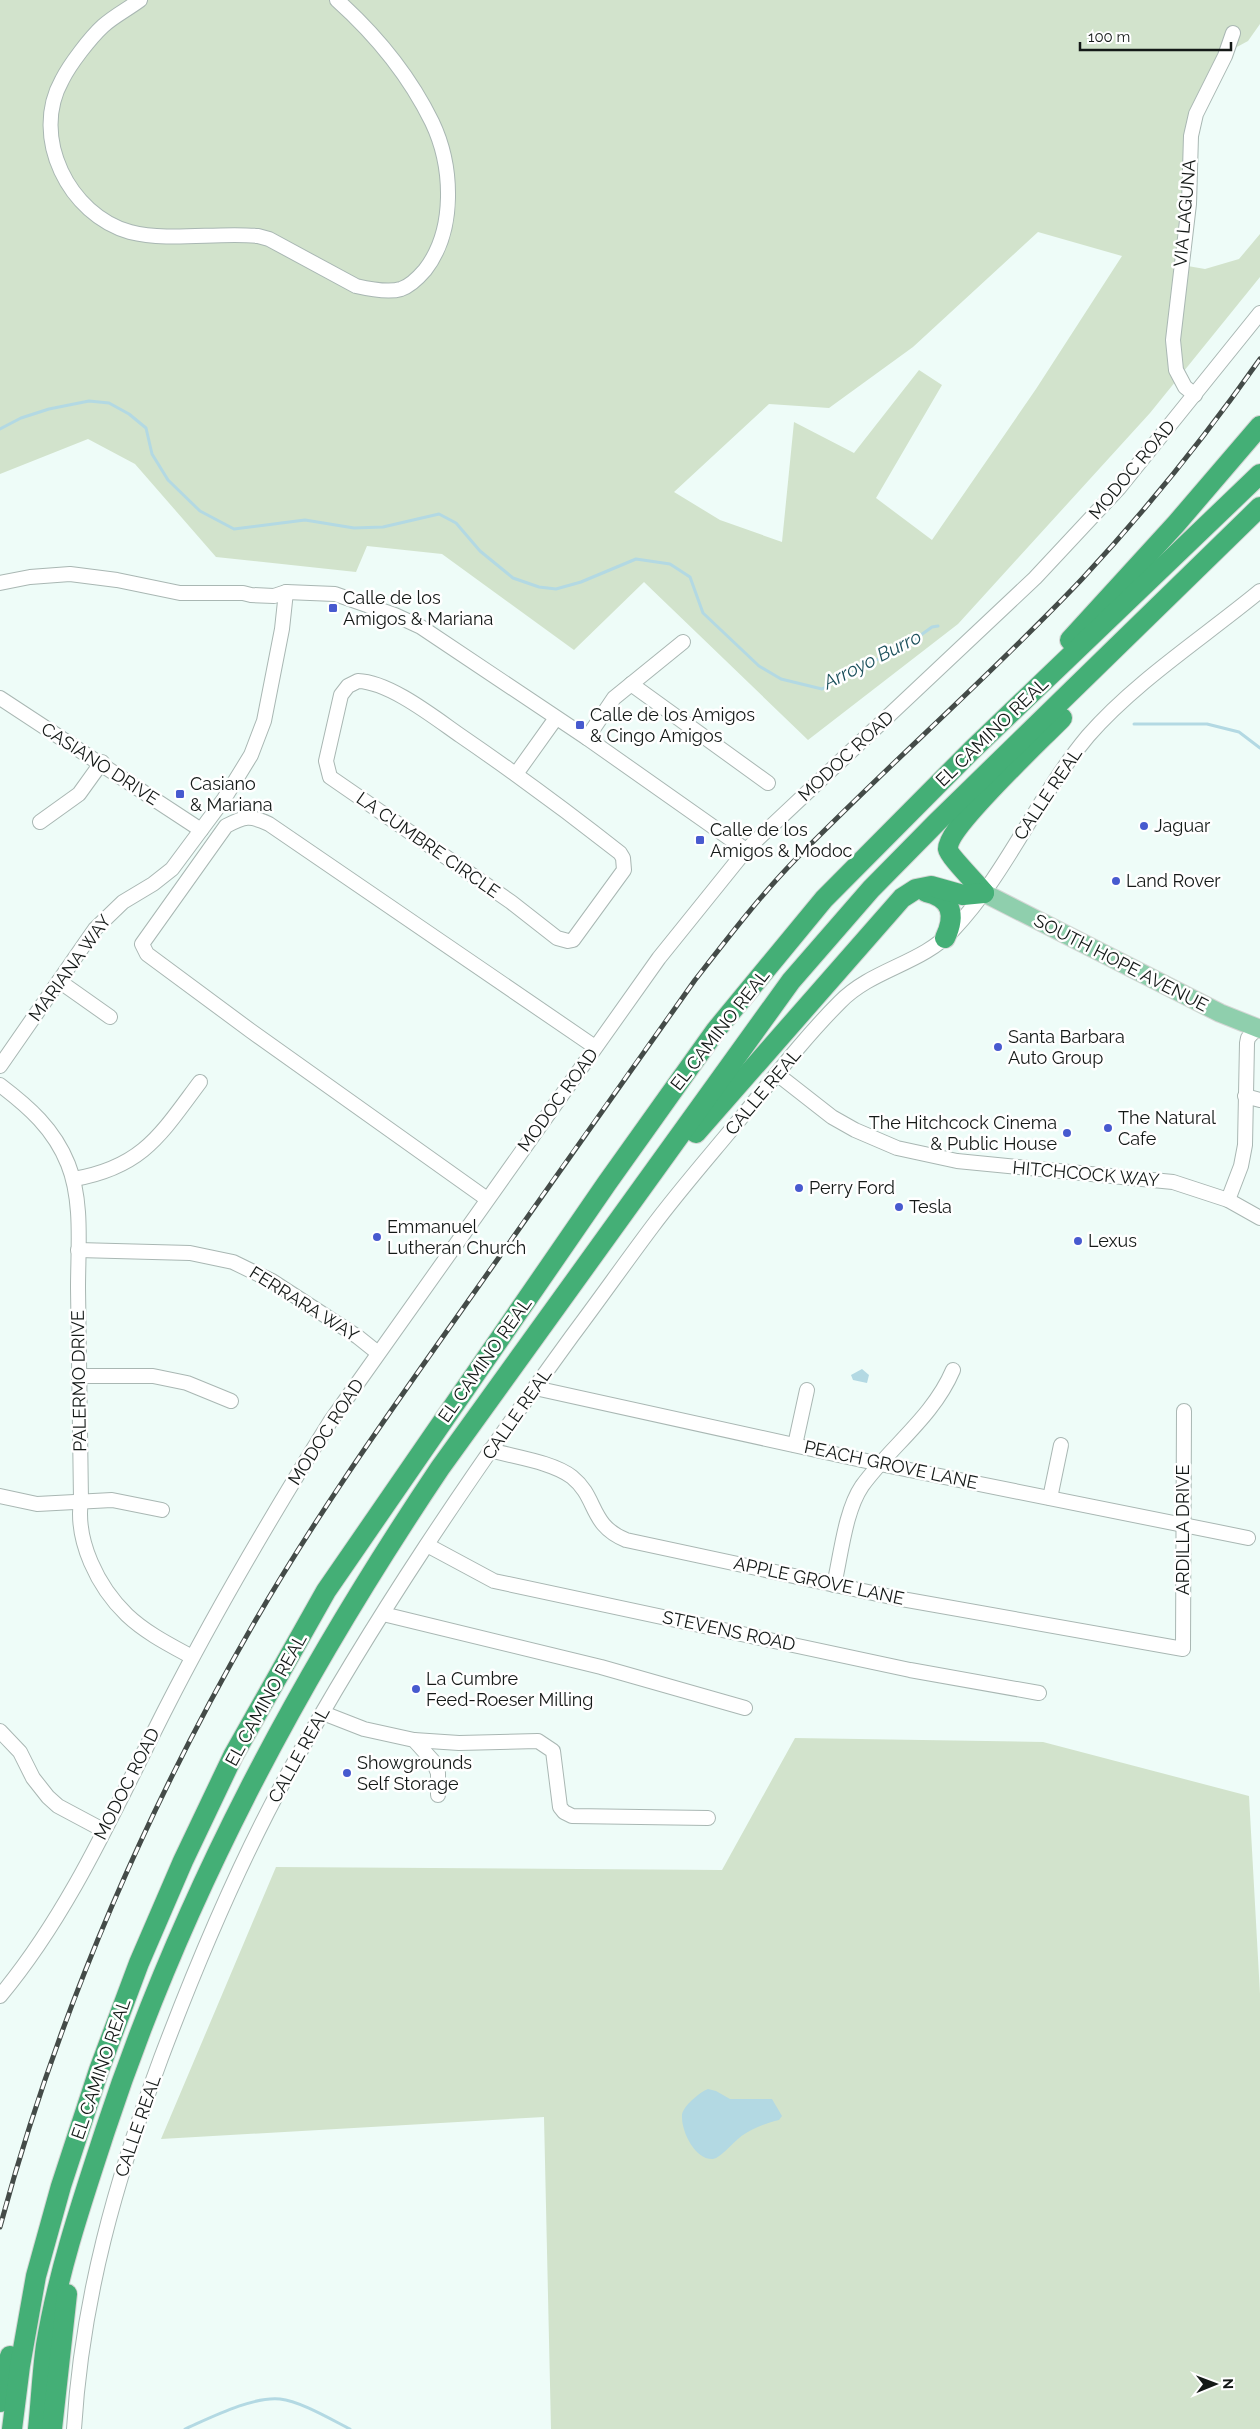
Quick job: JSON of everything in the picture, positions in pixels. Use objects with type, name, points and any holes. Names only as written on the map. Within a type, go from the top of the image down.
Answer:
[{"type":"highway","points":[[1049,676],[1073,635],[1176,524],[1260,426]]},
{"type":"highway","name":"EL CAMINO REAL","points":[[12,2429],[20,2366],[36,2276],[99,2070],[139,1963],[182,1861],[233,1756],[326,1591],[607,1183],[716,1030],[824,899],[1049,676],[1260,474]]},
{"type":"highway","name":"EL CAMINO REAL","points":[[38,2429],[46,2346],[70,2238],[115,2102],[164,1971],[227,1831],[306,1682],[348,1609],[440,1468],[661,1164],[791,981],[871,889],[1260,507]]},
{"type":"highway","points":[[984,893],[969,874],[952,858],[948,850],[950,840],[972,811],[1096,684],[1113,650]]},
{"type":"highway","points":[[661,1164],[699,1130],[902,898],[916,889],[931,886],[963,895],[984,893]]},
{"type":"highway","points":[[916,889],[944,898],[950,908],[952,925],[945,938]]},
{"type":"highway","points":[[52,2429],[65,2328],[70,2238]]},
{"type":"highway","points":[[0,2402],[7,2365],[36,2276]]},
{"type":"main road","name":"SOUTH HOPE AVENUE","points":[[984,893],[1220,1013],[1258,1028]]},
{"type":"street","points":[[140,0],[102,27],[59,85],[53,107],[51,130],[54,152],[62,174],[74,193],[89,210],[108,223],[129,232],[151,236],[258,236],[270,239],[356,286],[375,289],[401,289],[420,276],[434,258],[441,239],[448,197],[443,154],[432,122],[411,86],[378,40],[337,0]]},
{"type":"street","name":"VIA LAGUNA","points":[[1194,395],[1185,386],[1176,370],[1173,340],[1189,204],[1191,136],[1196,114],[1225,56],[1233,33]]},
{"type":"street","name":"MODOC ROAD","points":[[0,1996],[33,1952],[62,1906],[104,1830],[192,1657],[297,1475],[378,1353],[659,958],[746,850],[1035,578],[1119,488],[1260,313]]},
{"type":"street","points":[[0,583],[30,577],[70,574],[117,580],[180,593],[243,593],[251,589],[274,589],[286,592],[335,594],[396,614],[421,627],[587,738],[746,850]]},
{"type":"street","name":"CALLE REAL","points":[[74,2429],[79,2362],[92,2284],[110,2209],[134,2132],[172,2029],[230,1891],[288,1772],[341,1679],[427,1545],[490,1450],[654,1223],[777,1074],[850,993],[878,976],[930,950],[945,938],[984,893],[1045,795],[1088,737],[1149,678],[1260,591]]},
{"type":"street","name":"MARIANA WAY","points":[[0,1066],[58,981],[105,917],[123,902],[153,884],[172,868],[201,830],[251,755],[260,736],[282,629],[286,592]]},
{"type":"street","points":[[587,738],[614,698],[683,642]]},
{"type":"street","name":"LA CUMBRE CIRCLE","points":[[358,681],[379,686],[421,709],[516,774],[564,809],[624,858],[624,870],[621,875],[573,940],[568,941],[557,938],[511,902],[380,810],[334,781],[327,772],[326,761],[341,695],[348,686],[358,681]]},
{"type":"street","points":[[631,684],[768,783]]},
{"type":"street","name":"CASIANO DRIVE","points":[[0,698],[75,748],[102,762],[201,830]]},
{"type":"street","points":[[516,774],[556,718]]},
{"type":"street","points":[[40,822],[79,794],[102,762]]},
{"type":"street","points":[[487,1199],[243,1025],[147,954],[142,944],[226,826],[239,819],[253,817],[270,824],[595,1047]]},
{"type":"street","points":[[58,981],[110,1017]]},
{"type":"street","points":[[1228,1200],[1241,1166],[1245,1145],[1247,1043],[1248,1038],[1258,1028]]},
{"type":"street","name":"HITCHCOCK WAY","points":[[777,1074],[832,1117],[879,1142],[919,1155],[1031,1169],[1173,1182],[1228,1200],[1260,1218]]},
{"type":"street","points":[[74,1179],[106,1171],[141,1152],[170,1125],[200,1082]]},
{"type":"street","name":"PALERMO DRIVE","points":[[0,1085],[31,1109],[49,1128],[61,1148],[74,1179],[78,1250],[81,1500],[79,1514],[85,1548],[102,1584],[127,1615],[151,1633],[192,1657]]},
{"type":"street","points":[[1245,1096],[1260,1100]]},
{"type":"street","name":"FERRARA WAY","points":[[78,1250],[190,1253],[233,1262],[272,1281],[358,1337],[378,1353]]},
{"type":"street","points":[[834,1585],[854,1503],[862,1487],[880,1464],[936,1403],[953,1370]]},
{"type":"street","points":[[79,1376],[153,1376],[187,1383],[231,1401]]},
{"type":"street","name":"PEACH GROVE LANE","points":[[535,1388],[880,1464],[1248,1538]]},
{"type":"street","points":[[795,1444],[807,1390]]},
{"type":"street","name":"ARDILLA DRIVE","points":[[1183,1648],[1184,1410]]},
{"type":"street","points":[[1050,1498],[1061,1445]]},
{"type":"street","name":"APPLE GROVE LANE","points":[[490,1450],[560,1470],[571,1476],[587,1495],[600,1523],[608,1531],[626,1540],[896,1598],[1183,1648]]},
{"type":"street","points":[[0,1496],[37,1504],[81,1500],[128,1501],[162,1510]]},
{"type":"street","name":"STEVENS ROAD","points":[[427,1545],[494,1581],[900,1668],[1040,1694]]},
{"type":"street","points":[[383,1614],[600,1667],[745,1708]]},
{"type":"street","points":[[322,1713],[364,1729],[414,1740],[459,1743],[538,1741],[548,1746],[555,1760],[560,1807],[564,1812],[572,1816],[708,1818]]},
{"type":"street","points":[[0,1731],[20,1752],[33,1778],[48,1797],[58,1806],[104,1830]]},
{"type":"street","points":[[414,1740],[433,1761],[438,1773],[438,1795]]},
{"type":"green space","points":[[0,0],[1260,0],[1260,24],[1248,41],[1220,56],[1194,108],[1176,264],[1205,269],[1239,259],[1260,234],[1260,277],[1150,413],[958,624],[808,740],[644,582],[574,650],[442,554],[367,546],[356,572],[216,557],[135,464],[88,439],[0,474]],"holes":[[[1038,232],[1122,256],[1036,389],[932,540],[876,498],[942,385],[919,370],[854,453],[794,422],[782,542],[720,520],[674,492],[769,404],[829,408],[913,347]]]},
{"type":"green space","points":[[795,1738],[1043,1742],[1249,1796],[1260,1994],[1260,2429],[551,2429],[544,2117],[161,2139],[276,1867],[722,1870]]},
{"type":"water","points":[[862,1369],[869,1375],[867,1383],[853,1380],[851,1375]]},
{"type":"water","points":[[708,2089],[730,2099],[772,2099],[782,2116],[779,2120],[747,2132],[716,2158],[706,2158],[700,2155],[690,2143],[682,2122],[682,2115],[692,2100]]},
{"type":"waterway","name":"Arroyo Burro","points":[[0,429],[21,418],[49,409],[89,401],[109,403],[129,414],[146,428],[152,454],[168,480],[200,511],[234,529],[305,520],[354,528],[383,527],[439,514],[456,523],[480,551],[513,578],[539,587],[556,589],[581,582],[636,559],[670,564],[690,577],[703,613],[759,666],[781,679],[822,689],[914,640],[932,627],[938,626]]},
{"type":"waterway","name":"Arroyo Burro","points":[[1134,724],[1207,724],[1239,732],[1260,748]]},
{"type":"waterway","points":[[185,2429],[245,2404],[269,2399],[288,2400],[297,2403],[350,2429]]},
{"type":"railway","points":[[0,2227],[48,2070],[77,1993],[141,1842],[176,1767],[254,1623],[278,1582],[356,1461],[695,980],[744,919],[782,874],[831,824],[1012,650],[1082,579],[1175,472],[1260,359]]},
{"type":"place","name":"Calle de los Amigos & Mariana","points":[[333,608]]},
{"type":"place","name":"Calle de los Amigos & Cingo Amigos","points":[[580,725]]},
{"type":"place","name":"Casiano & Mariana","points":[[180,794]]},
{"type":"place","name":"Jaguar","points":[[1144,826]]},
{"type":"place","name":"Calle de los Amigos & Modoc","points":[[700,840]]},
{"type":"place","name":"Land Rover","points":[[1116,881]]},
{"type":"place","name":"Santa Barbara Auto Group","points":[[998,1047]]},
{"type":"place","name":"The Natural Cafe","points":[[1108,1128]]},
{"type":"place","name":"The Hitchcock Cinema & Public House","points":[[1067,1133]]},
{"type":"place","name":"Perry Ford","points":[[799,1188]]},
{"type":"place","name":"Tesla","points":[[899,1207]]},
{"type":"place","name":"Emmanuel Lutheran Church","points":[[377,1237]]},
{"type":"place","name":"Lexus","points":[[1078,1241]]},
{"type":"place","name":"La Cumbre Feed-Roeser Milling","points":[[416,1689]]},
{"type":"place","name":"Showgrounds Self Storage","points":[[347,1773]]}]
